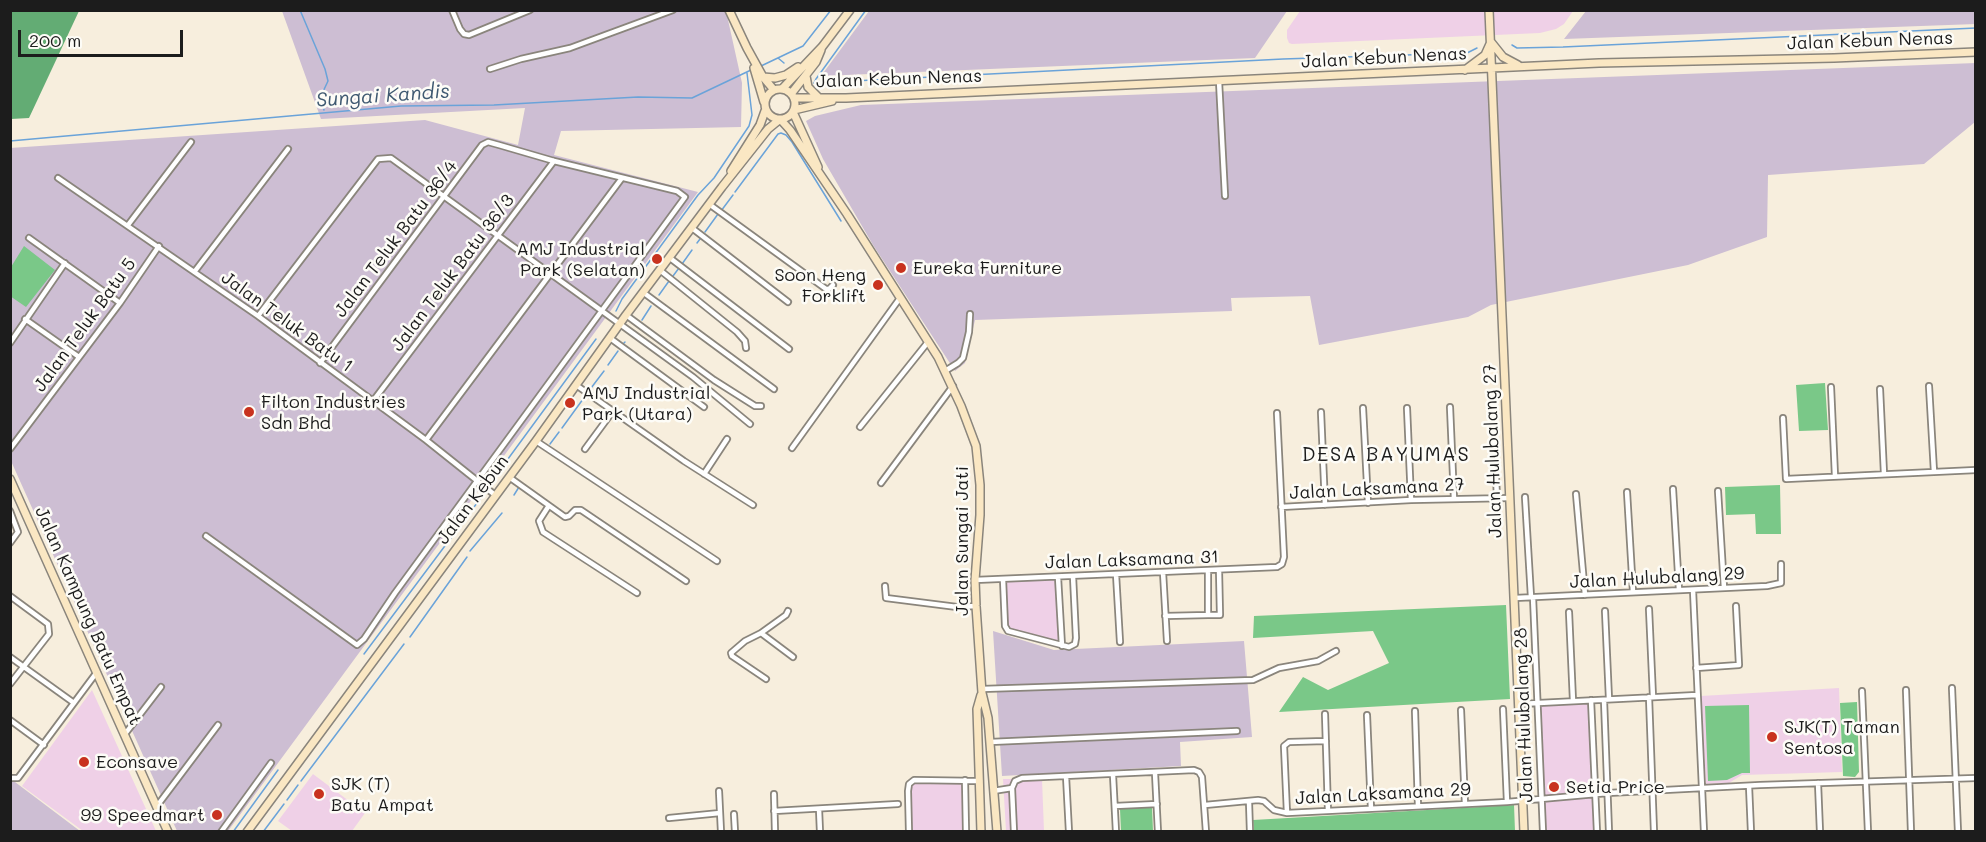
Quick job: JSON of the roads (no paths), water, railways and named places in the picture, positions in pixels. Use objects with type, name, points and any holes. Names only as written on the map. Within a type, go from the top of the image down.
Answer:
[{"type":"main road","points":[[729,10],[763,77],[774,90]]},
{"type":"main road","points":[[763,77],[775,78],[786,75],[811,56],[822,47],[850,10]]},
{"type":"main road","name":"Jalan Hulubalang 27","points":[[1489,10],[1524,831]]},
{"type":"main road","points":[[1465,70],[1485,55],[1491,46],[1503,57],[1522,67]]},
{"type":"main road","points":[[822,47],[816,62],[792,96],[794,111],[824,180]]},
{"type":"main road","points":[[747,48],[765,106],[773,119],[780,120],[788,117],[794,111],[846,98]]},
{"type":"main road","name":"Jalan Kebun Nenas","points":[[792,96],[846,98],[1492,68],[1976,52]]},
{"type":"main road","points":[[765,106],[767,95],[774,90],[782,89],[811,56]]},
{"type":"main road","points":[[806,76],[808,87],[818,97]]},
{"type":"main road","points":[[782,89],[792,96]]},
{"type":"main road","name":"Jalan Kebun","points":[[722,187],[760,125],[765,106]]},
{"type":"main road","name":"Jalan Kebun","points":[[247,831],[536,441],[626,315],[722,187],[768,129],[780,120]]},
{"type":"main road","name":"Jalan Sungai Jati","points":[[780,120],[790,130],[824,180],[928,342],[945,370],[971,432],[978,463],[980,515],[975,580],[976,606],[982,691],[988,718],[997,831]]},
{"type":"main road","name":"Jalan Kampung Batu Empat","points":[[10,479],[168,831]]},
{"type":"main road","name":"Jalan Sungai Jati","points":[[981,831],[977,709],[982,691]]},
{"type":"street","points":[[452,10],[460,29],[468,35],[530,10]]},
{"type":"street","points":[[490,69],[521,59],[570,48],[673,10]]},
{"type":"street","points":[[1220,81],[1225,196]]},
{"type":"street","points":[[128,225],[191,142]]},
{"type":"street","name":"Jalan Teluk Batu 36/4","points":[[320,363],[445,198],[482,145],[488,142],[554,161]]},
{"type":"street","points":[[195,272],[288,149]]},
{"type":"street","points":[[258,316],[378,159],[391,158],[619,326],[693,377],[750,424]]},
{"type":"street","points":[[206,536],[357,645],[364,639],[395,593],[685,197],[677,191],[554,161]]},
{"type":"street","name":"Jalan Teluk Batu 36/3","points":[[373,401],[554,161]]},
{"type":"street","name":"Jalan Teluk Batu 1","points":[[58,178],[258,316],[426,440],[495,495]]},
{"type":"street","points":[[426,440],[622,178]]},
{"type":"street","points":[[710,204],[826,289],[833,285]]},
{"type":"street","points":[[692,228],[788,302]]},
{"type":"street","points":[[29,238],[120,303]]},
{"type":"street","name":"Jalan Teluk Batu 5","points":[[10,449],[120,303],[159,246]]},
{"type":"street","points":[[670,258],[789,349]]},
{"type":"street","points":[[10,343],[65,263]]},
{"type":"street","points":[[660,270],[737,332],[745,341],[746,348]]},
{"type":"street","points":[[644,293],[774,389]]},
{"type":"street","points":[[792,448],[900,298]]},
{"type":"street","points":[[945,370],[963,358],[969,332],[970,314]]},
{"type":"street","points":[[626,315],[714,380],[754,406],[761,406]]},
{"type":"street","points":[[25,319],[79,357]]},
{"type":"street","points":[[610,338],[704,407]]},
{"type":"street","points":[[860,427],[928,342]]},
{"type":"street","points":[[576,385],[704,474],[753,505]]},
{"type":"street","points":[[1929,386],[1934,472]]},
{"type":"street","points":[[881,483],[953,387]]},
{"type":"street","points":[[1831,387],[1835,476]]},
{"type":"street","points":[[1880,389],[1884,474]]},
{"type":"street","points":[[1492,400],[1497,497]]},
{"type":"street","points":[[1450,407],[1454,499]]},
{"type":"street","points":[[1363,408],[1368,503]]},
{"type":"street","points":[[1407,408],[1411,500]]},
{"type":"street","points":[[585,449],[613,411]]},
{"type":"street","points":[[1321,412],[1325,505]]},
{"type":"street","points":[[1277,413],[1281,507]]},
{"type":"street","points":[[1783,418],[1786,479],[1976,470]]},
{"type":"street","points":[[704,474],[727,439]]},
{"type":"street","points":[[536,441],[717,561]]},
{"type":"street","points":[[509,477],[564,517],[569,516],[575,510],[581,510],[686,581]]},
{"type":"street","points":[[1673,489],[1679,590]]},
{"type":"street","points":[[1718,491],[1724,588]]},
{"type":"street","points":[[1627,492],[1633,592]]},
{"type":"street","points":[[1576,494],[1585,595]]},
{"type":"street","name":"Jalan Hulubalang 28","points":[[1525,497],[1543,831]]},
{"type":"street","name":"Jalan Laksamana 27","points":[[1281,507],[1411,500],[1510,498]]},
{"type":"street","points":[[548,507],[538,521],[543,532],[637,593]]},
{"type":"street","name":"Jalan Laksamana 31","points":[[975,580],[1276,567],[1282,564],[1284,557],[1281,507]]},
{"type":"street","points":[[10,511],[18,532],[10,543]]},
{"type":"street","name":"Jalan Hulubalang 29","points":[[1515,598],[1777,585],[1782,579],[1781,564]]},
{"type":"street","points":[[1208,570],[1208,615]]},
{"type":"street","points":[[1165,616],[1220,615],[1219,570]]},
{"type":"street","points":[[1163,572],[1167,641]]},
{"type":"street","points":[[1116,574],[1120,642]]},
{"type":"street","points":[[1002,579],[1005,626],[1008,631],[1070,647],[1075,644],[1076,638],[1073,576]]},
{"type":"street","points":[[1058,577],[1062,646]]},
{"type":"street","points":[[885,586],[886,598],[957,607],[976,606]]},
{"type":"street","points":[[1693,590],[1704,831]]},
{"type":"street","points":[[10,596],[48,624],[48,634],[10,684]]},
{"type":"street","points":[[1696,668],[1739,665],[1736,606]]},
{"type":"street","points":[[1648,609],[1654,831]]},
{"type":"street","points":[[766,679],[732,656],[732,653],[745,641],[761,633],[786,615],[788,611]]},
{"type":"street","points":[[1605,611],[1609,831]]},
{"type":"street","points":[[1569,612],[1573,701]]},
{"type":"street","points":[[761,633],[793,657]]},
{"type":"street","points":[[982,691],[1253,680],[1279,668],[1318,661],[1336,651]]},
{"type":"street","points":[[10,657],[74,703]]},
{"type":"street","points":[[10,778],[18,778],[97,672]]},
{"type":"street","points":[[125,734],[161,687]]},
{"type":"street","points":[[1952,688],[1958,831]]},
{"type":"street","points":[[1906,690],[1911,831]]},
{"type":"street","points":[[1862,691],[1868,831]]},
{"type":"street","points":[[1519,704],[1697,695]]},
{"type":"street","points":[[1591,700],[1597,831]]},
{"type":"street","points":[[1503,709],[1507,802]]},
{"type":"street","points":[[1461,710],[1465,804]]},
{"type":"street","points":[[1414,711],[1418,806]]},
{"type":"street","points":[[1325,714],[1328,811]]},
{"type":"street","points":[[1367,715],[1371,808]]},
{"type":"street","points":[[10,720],[44,745]]},
{"type":"street","points":[[157,806],[218,725]]},
{"type":"street","points":[[990,742],[1237,731]]},
{"type":"street","points":[[1287,813],[1284,746],[1289,742],[1326,741]]},
{"type":"street","points":[[221,831],[271,763]]},
{"type":"street","points":[[1014,831],[1012,788],[1015,781],[1022,778],[1194,770],[1202,777],[1206,831]]},
{"type":"street","points":[[1155,773],[1158,831]]},
{"type":"street","points":[[1113,775],[1116,831]]},
{"type":"street","points":[[1066,776],[1069,831]]},
{"type":"street","name":"Jalan Laksamana 29","points":[[1249,802],[1264,801],[1274,810],[1287,813],[1507,802],[1702,788],[1976,778]]},
{"type":"street","points":[[909,831],[908,791],[909,784],[914,780],[981,781]]},
{"type":"street","points":[[965,780],[966,831]]},
{"type":"street","points":[[1818,783],[1820,831]]},
{"type":"street","points":[[1749,786],[1751,831]]},
{"type":"street","points":[[993,791],[1012,788]]},
{"type":"street","points":[[719,791],[721,831]]},
{"type":"street","points":[[774,794],[775,831]]},
{"type":"street","points":[[1205,805],[1249,802],[1250,831]]},
{"type":"street","points":[[774,811],[898,804]]},
{"type":"street","points":[[1115,806],[1157,804]]},
{"type":"street","points":[[819,809],[820,831]]},
{"type":"street","points":[[669,818],[720,813]]},
{"type":"street","points":[[734,814],[735,831]]},
{"type":"waterway","points":[[300,10],[328,81],[321,96],[324,110]]},
{"type":"waterway","name":"Sungai Kandis","points":[[761,66],[803,46],[831,10]]},
{"type":"waterway","points":[[866,10],[814,83],[1283,59],[1467,53],[1477,48]]},
{"type":"waterway","points":[[1512,45],[1517,48],[1563,47],[1976,28]]},
{"type":"waterway","name":"Sungai Kandis","points":[[778,58],[784,63]]},
{"type":"waterway","name":"Sungai Kandis","points":[[10,141],[401,106],[494,105],[638,97],[692,98],[751,70]]},
{"type":"waterway","points":[[616,311],[622,299],[698,195],[714,178],[749,126],[752,115],[747,73]]},
{"type":"waterway","points":[[735,192],[781,133],[792,142],[841,221]]},
{"type":"waterway","points":[[721,211],[733,195]]},
{"type":"waterway","points":[[705,232],[718,214]]},
{"type":"waterway","points":[[697,243],[700,239]]},
{"type":"waterway","points":[[682,264],[692,250]]},
{"type":"waterway","points":[[673,276],[679,268]]},
{"type":"waterway","points":[[659,295],[669,281]]},
{"type":"waterway","points":[[642,320],[651,306]]},
{"type":"waterway","points":[[494,478],[596,339]]},
{"type":"waterway","points":[[608,365],[618,351]]},
{"type":"waterway","points":[[588,392],[604,371]]},
{"type":"waterway","points":[[562,428],[586,395]]},
{"type":"waterway","points":[[550,444],[559,432]]},
{"type":"waterway","points":[[514,495],[519,487]]},
{"type":"waterway","points":[[364,654],[483,495]]},
{"type":"waterway","points":[[470,551],[502,513]]},
{"type":"waterway","points":[[410,637],[467,557]]},
{"type":"waterway","points":[[301,781],[404,644]]},
{"type":"waterway","points":[[233,832],[278,770]]},
{"type":"waterway","points":[[287,800],[298,785]]},
{"type":"waterway","points":[[263,832],[284,804]]},
{"type":"place","name":"AMJ Industrial Park (Selatan)","points":[[657,259]]},
{"type":"place","name":"Eureka Furniture","points":[[901,268]]},
{"type":"place","name":"Soon Heng Forklift","points":[[878,285]]},
{"type":"place","name":"AMJ Industrial Park (Utara)","points":[[570,403]]},
{"type":"place","name":"Filton Industries Sdn Bhd","points":[[249,412]]},
{"type":"place","name":"SJK(T) Taman Sentosa","points":[[1772,737]]},
{"type":"place","name":"Econsave","points":[[84,762]]},
{"type":"place","name":"Setia Price","points":[[1554,787]]},
{"type":"place","name":"SJK (T) Batu Ampat","points":[[319,794]]},
{"type":"place","name":"99 Speedmart","points":[[217,815]]},
{"type":"district","name":"DESA BAYUMAS","points":[[1386,455]]}]
